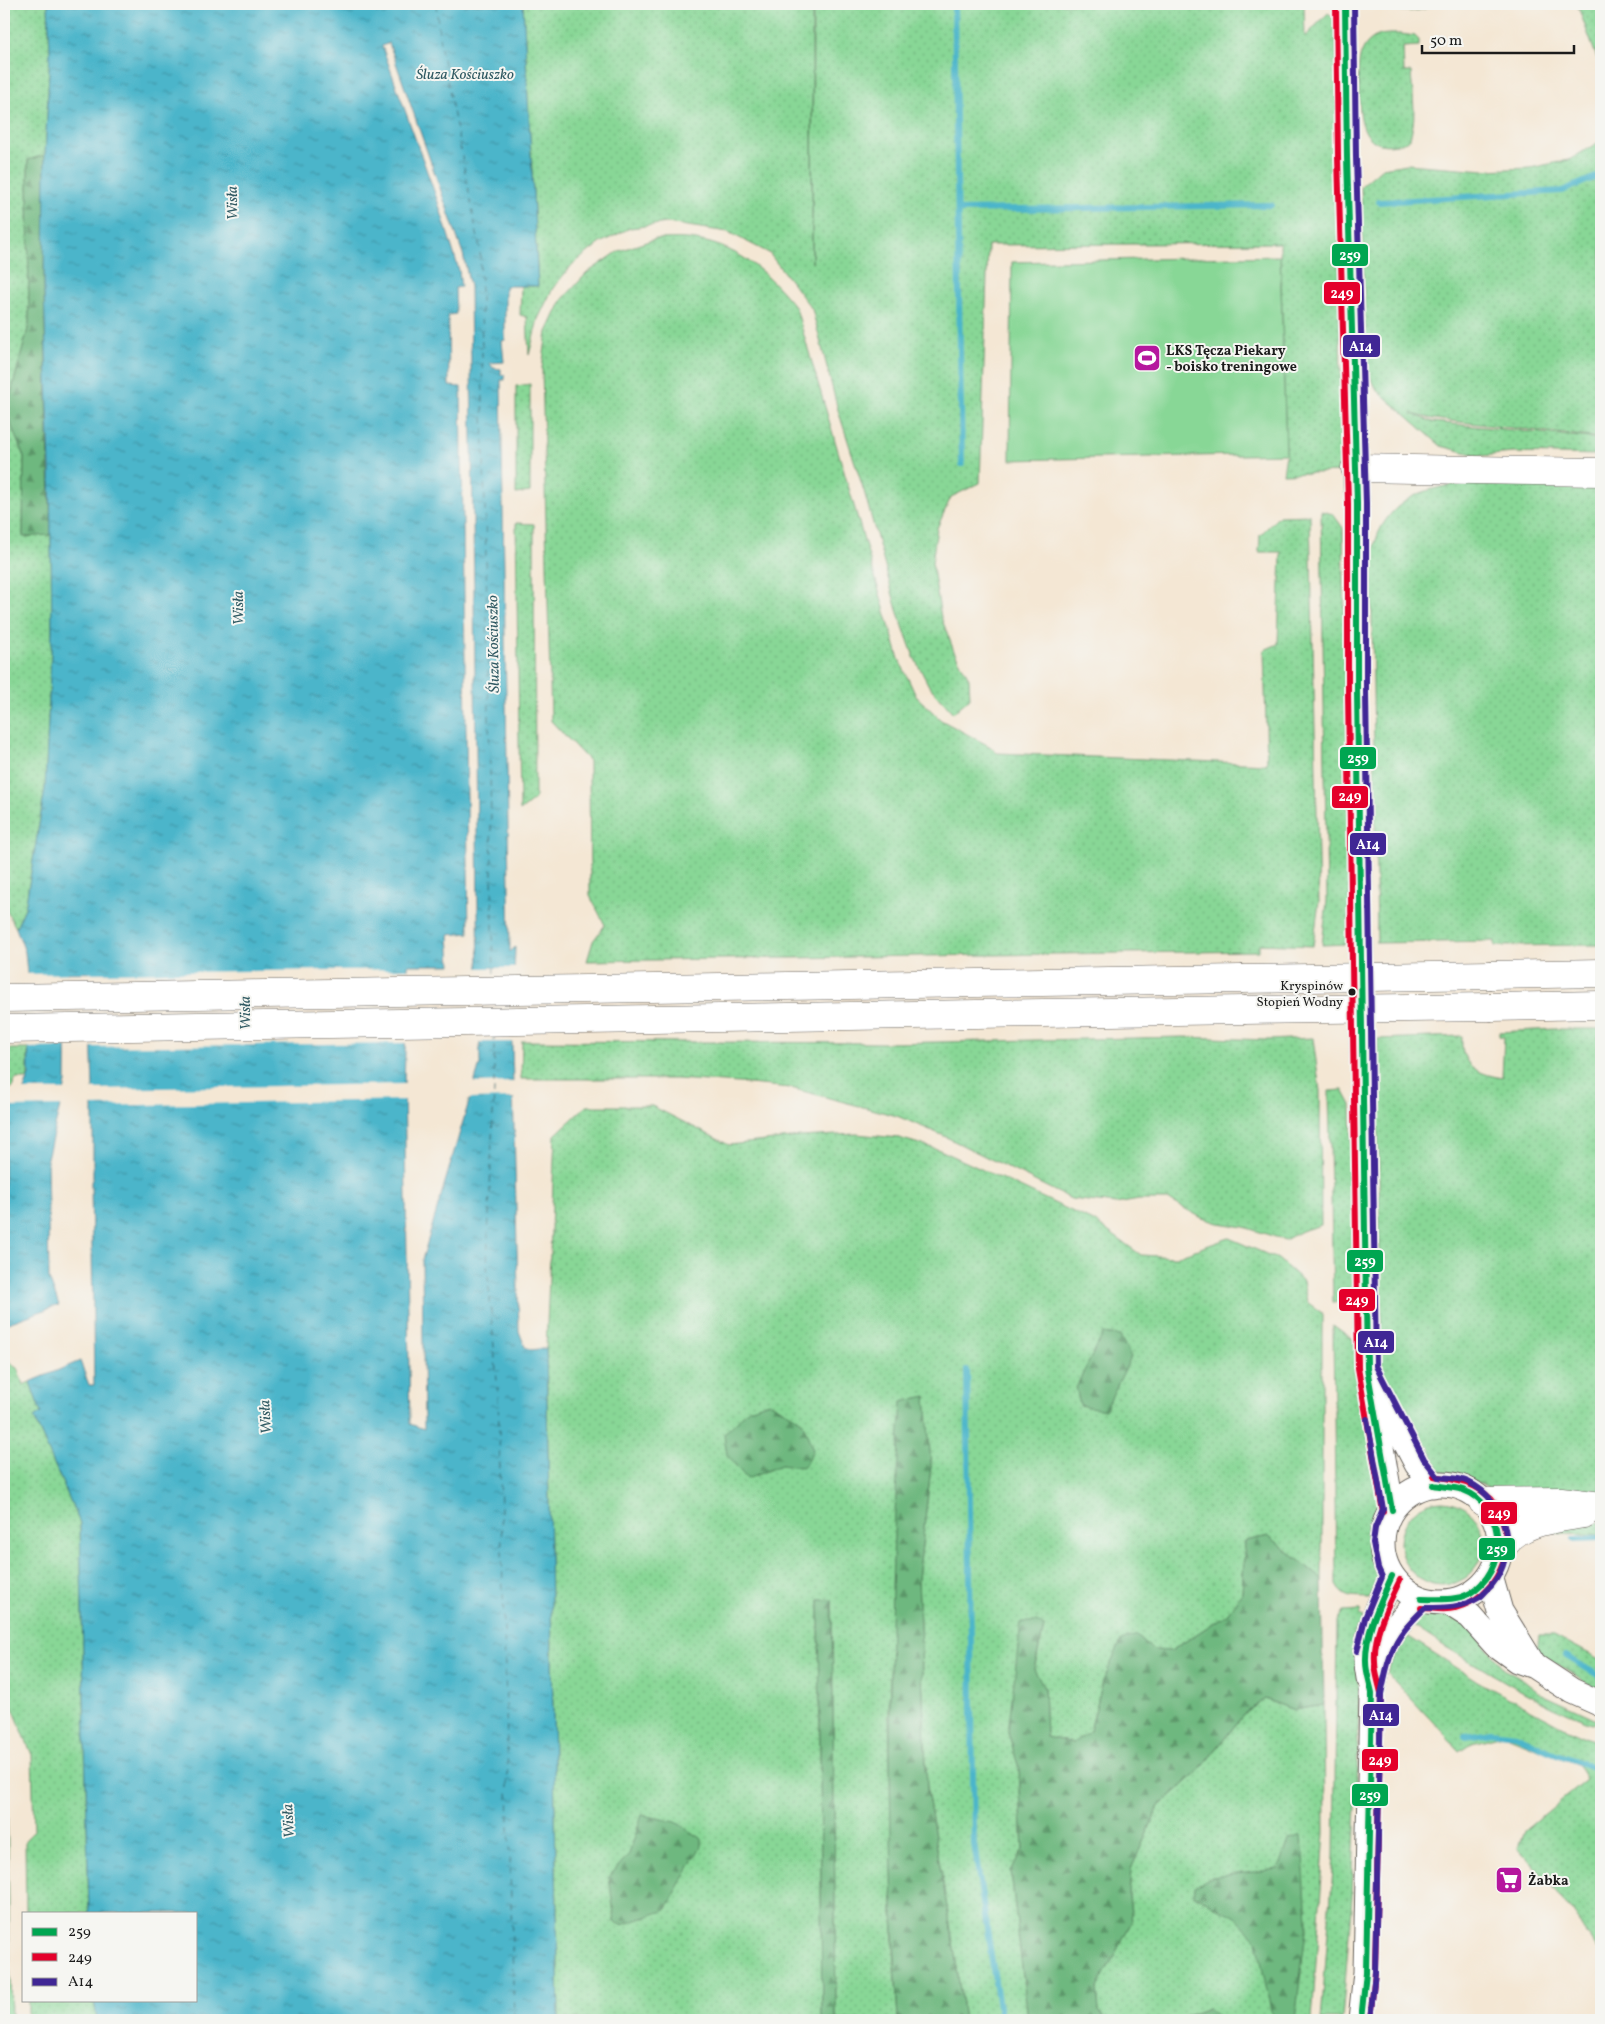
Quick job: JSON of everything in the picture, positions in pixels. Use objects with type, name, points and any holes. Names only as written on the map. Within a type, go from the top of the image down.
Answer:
[{"type":"highway","points":[[1355,468],[1601,472]]},
{"type":"highway","points":[[4,998],[1601,973]]},
{"type":"highway","points":[[4,1029],[1601,1005]]},
{"type":"highway","points":[[1483,1502],[1561,1502],[1601,1508]]},
{"type":"highway","points":[[1495,1563],[1513,1535],[1528,1527],[1547,1520],[1601,1508]]},
{"type":"main road","points":[[1355,468],[1357,503],[1357,692],[1367,1368],[1392,1510]]},
{"type":"main road","points":[[1367,1368],[1417,1464],[1433,1485]]},
{"type":"main road","points":[[1495,1563],[1472,1593],[1461,1599],[1448,1602],[1421,1599],[1400,1586],[1392,1576],[1384,1560],[1383,1531],[1392,1510],[1403,1498],[1417,1489],[1447,1484],[1460,1487],[1472,1493],[1483,1502],[1495,1520],[1498,1530],[1495,1563],[1500,1611],[1534,1666]]},
{"type":"main road","points":[[1372,1693],[1366,1664],[1367,1642],[1374,1616],[1392,1576]]},
{"type":"main road","points":[[1360,2020],[1366,1972],[1372,1693],[1381,1656],[1389,1637],[1397,1625],[1421,1599]]},
{"type":"main road","points":[[1448,1602],[1470,1616],[1506,1652],[1517,1660],[1534,1666],[1572,1691],[1601,1704]]},
{"type":"street","points":[[1345,4],[1355,468]]},
{"type":"green space","points":[[4,4],[48,4],[50,51],[45,155],[28,160],[29,325],[6,412],[24,457],[23,536],[51,535],[52,631],[45,789],[25,908],[16,928],[4,906]]},
{"type":"green space","points":[[523,4],[812,4],[812,263],[813,4],[1304,4],[1305,37],[1328,13],[1336,20],[1342,472],[1283,474],[1286,454],[1280,243],[988,245],[980,483],[951,497],[937,528],[932,563],[941,617],[954,651],[969,678],[970,698],[953,713],[929,686],[914,657],[897,610],[864,491],[838,410],[812,309],[769,253],[728,232],[667,223],[630,228],[600,243],[572,265],[553,288],[538,319],[529,355],[527,317],[520,315],[521,286],[538,286]]},
{"type":"green space","points":[[1383,4],[1435,4],[1416,11],[1402,11]]},
{"type":"green space","points":[[1577,4],[1601,4],[1601,69]]},
{"type":"green space","points":[[1401,34],[1415,36],[1419,40],[1419,46],[1403,47],[1404,72],[1411,72],[1414,111],[1413,127],[1406,141],[1385,145],[1375,142],[1369,137],[1361,120],[1359,62],[1363,49],[1375,37]]},
{"type":"green space","points":[[1601,136],[1601,438],[1433,419],[1412,414],[1433,422],[1601,439],[1601,455],[1513,453],[1480,456],[1441,446],[1377,390],[1366,368],[1361,186],[1382,168],[1407,164],[1485,170],[1530,168],[1569,160],[1599,142]]},
{"type":"green space","points":[[45,155],[44,293],[51,535],[23,537],[24,457],[6,412],[29,325],[28,160]]},
{"type":"green space","points":[[655,239],[683,239],[705,242],[735,253],[761,271],[796,308],[899,659],[916,696],[941,720],[991,747],[997,753],[1267,764],[1264,650],[1278,644],[1281,552],[1259,552],[1260,535],[1279,516],[1310,515],[1319,902],[1313,946],[1259,944],[1259,951],[587,961],[593,941],[605,925],[590,896],[589,761],[551,721],[542,368],[547,332],[562,300],[587,273],[619,251]]},
{"type":"green space","name":"LKS Tęcza Piekary - boisko treningowe","points":[[1280,256],[1286,454],[1010,460],[1012,262]]},
{"type":"green space","points":[[530,384],[530,492],[516,494],[516,386]]},
{"type":"green space","points":[[1484,481],[1601,483],[1601,945],[1495,946],[1495,941],[1377,943],[1371,555],[1382,526],[1391,513],[1402,503],[1414,496],[1441,487]]},
{"type":"green space","points":[[1321,511],[1333,514],[1343,528],[1350,898],[1349,944],[1322,945],[1327,901]]},
{"type":"green space","points":[[516,523],[534,524],[535,799],[520,811]]},
{"type":"green space","points":[[1601,1029],[1601,1498],[1493,1492],[1482,1484],[1463,1476],[1437,1470],[1422,1460],[1384,1384],[1377,1348],[1381,1345],[1381,1320],[1377,1039],[1462,1036],[1462,1046],[1467,1061],[1484,1074],[1502,1078],[1504,1037],[1499,1036],[1499,1032]]},
{"type":"green space","points":[[1184,1037],[1267,1040],[1313,1038],[1320,1091],[1321,1225],[1301,1231],[1285,1240],[1244,1227],[1218,1223],[1202,1218],[1169,1200],[1139,1200],[1116,1204],[1071,1199],[942,1135],[897,1116],[791,1088],[676,1079],[521,1079],[522,1041],[888,1043]]},
{"type":"green space","points":[[4,1049],[28,1049],[28,1079],[16,1079],[12,1088],[4,1089]]},
{"type":"green space","points":[[1343,1090],[1351,1105],[1355,1305],[1333,1302],[1329,1091]]},
{"type":"green space","points":[[586,1106],[652,1106],[729,1145],[800,1137],[856,1134],[899,1138],[940,1150],[1095,1222],[1141,1255],[1175,1257],[1229,1238],[1278,1259],[1303,1281],[1307,1302],[1322,1313],[1322,1579],[1269,1536],[1245,1541],[1242,1593],[1227,1614],[1171,1651],[1153,1650],[1137,1635],[1103,1681],[1090,1731],[1073,1743],[1046,1737],[1044,1688],[1034,1670],[1044,1627],[1008,1732],[1019,1768],[1023,1850],[1011,1871],[1028,2020],[964,2020],[955,1954],[927,1790],[918,1579],[931,1467],[925,1396],[894,1546],[889,1711],[894,1949],[898,2020],[836,2020],[832,1601],[819,1600],[822,2020],[559,2020],[546,1348],[555,1135]]},
{"type":"green space","points":[[1333,1325],[1355,1341],[1383,1505],[1373,1535],[1378,1581],[1376,1589],[1369,1598],[1346,1595],[1336,1585]]},
{"type":"green space","points":[[1103,1334],[1120,1336],[1131,1357],[1105,1410],[1080,1405],[1076,1387]]},
{"type":"green space","points":[[4,1358],[18,1369],[23,1385],[30,1382],[41,1413],[34,1418],[80,1523],[89,1912],[26,1912],[25,1840],[34,1831],[32,1755],[4,1686]]},
{"type":"green space","points":[[926,1396],[931,1467],[918,1579],[927,1790],[955,1954],[964,2020],[898,2020],[890,1789],[893,1557],[902,1402]]},
{"type":"green space","points":[[769,1402],[802,1421],[813,1450],[804,1467],[781,1465],[747,1479],[727,1455],[724,1434],[749,1409]]},
{"type":"green space","points":[[1442,1501],[1458,1504],[1472,1513],[1481,1527],[1484,1543],[1481,1559],[1472,1573],[1458,1582],[1442,1585],[1426,1582],[1412,1573],[1403,1559],[1400,1543],[1403,1527],[1412,1513],[1426,1504]]},
{"type":"green space","points":[[1601,1522],[1601,1535],[1549,1532],[1565,1527]]},
{"type":"green space","points":[[1269,1536],[1322,1579],[1324,1705],[1294,1710],[1265,1699],[1245,1713],[1197,1773],[1159,1806],[1131,1869],[1129,1896],[1132,1921],[1097,1988],[1099,2011],[1107,2020],[1028,2020],[1011,1871],[1023,1850],[1019,1768],[1008,1732],[1021,1622],[1037,1622],[1044,1627],[1034,1669],[1044,1688],[1046,1737],[1073,1743],[1090,1731],[1103,1681],[1121,1641],[1137,1635],[1153,1650],[1171,1651],[1227,1614],[1242,1593],[1245,1541]]},
{"type":"green space","points":[[819,1600],[832,1600],[836,2020],[822,2020]]},
{"type":"green space","points":[[1361,1610],[1359,1616],[1363,1618],[1360,1640],[1352,1897],[1342,2020],[1321,2020],[1334,1857],[1337,1621],[1343,1611]]},
{"type":"green space","points":[[1425,1612],[1446,1612],[1477,1635],[1505,1669],[1518,1676],[1538,1692],[1601,1721],[1601,1726],[1570,1715],[1524,1692],[1444,1646],[1408,1622]]},
{"type":"green space","points":[[1406,1635],[1479,1682],[1563,1727],[1601,1744],[1601,1954],[1555,1890],[1518,1848],[1524,1831],[1586,1780],[1579,1765],[1503,1735],[1472,1743],[1460,1751],[1387,1673],[1400,1642]]},
{"type":"green space","points":[[1539,1635],[1554,1635],[1601,1660],[1601,1689],[1594,1687],[1537,1651]]},
{"type":"green space","points":[[1265,1699],[1294,1710],[1324,1705],[1325,1832],[1312,2020],[1220,2020],[1208,2008],[1177,2020],[1107,2020],[1099,2011],[1097,1988],[1132,1921],[1129,1896],[1131,1869],[1159,1806],[1197,1773],[1245,1713]]},
{"type":"green space","points":[[4,1786],[7,1798],[11,2020],[4,2020]]},
{"type":"green space","points":[[642,1815],[676,1822],[701,1838],[701,1846],[666,1910],[622,1925],[615,1922],[609,1877],[629,1854]]},
{"type":"green space","points":[[1302,1835],[1307,1923],[1295,2020],[1286,2020],[1272,2016],[1257,1940],[1235,1917],[1194,1895],[1195,1886],[1211,1877],[1279,1869],[1289,1840]]},
{"type":"green space","points":[[28,2002],[94,2002],[97,2020],[28,2020]]},
{"type":"green space","points":[[1208,2008],[1220,2020],[1177,2020]]},
{"type":"water","points":[[48,4],[523,4],[538,286],[505,286],[505,340],[502,341],[504,362],[490,363],[493,368],[501,369],[501,375],[505,375],[505,380],[501,380],[510,952],[515,947],[512,1043],[519,1331],[525,1347],[531,1350],[546,1348],[559,2020],[97,2020],[94,2002],[198,2002],[198,1912],[89,1912],[80,1523],[34,1418],[41,1413],[30,1382],[80,1361],[89,1385],[94,1385],[91,1182],[93,1177],[93,1088],[89,973],[67,973],[66,1083],[47,1158],[49,1279],[59,1305],[8,1323],[4,1311],[4,1115],[20,1097],[29,1075],[27,973],[25,952],[16,928],[25,908],[45,789],[52,631],[50,468],[44,293],[45,155],[50,51]],"holes":[[[389,43],[463,254],[470,287],[480,1064],[422,1260],[424,1429],[410,1424],[404,1083],[408,965],[451,965],[449,935],[469,933],[461,387],[449,386],[448,315],[456,314],[455,288],[461,287],[459,270],[438,202],[382,46]]]},
{"type":"pier","points":[[476,968],[517,968],[515,1042],[477,1042]]},
{"type":"pier","points":[[410,969],[408,1043],[89,1047],[87,975],[70,975],[70,1047],[26,1048],[25,974]]},
{"type":"pier","points":[[516,1082],[516,1098],[467,1099],[472,1083]]},
{"type":"pier","points":[[406,1084],[407,1100],[91,1106],[91,1089]]},
{"type":"pier","points":[[21,1090],[68,1090],[63,1106],[9,1107]]},
{"type":"waterway","points":[[954,4],[962,464]]},
{"type":"waterway","points":[[1379,202],[1562,191],[1601,175]]},
{"type":"waterway","points":[[958,210],[1271,205]]},
{"type":"waterway","points":[[967,1370],[974,1844],[1001,2020]]},
{"type":"waterway","points":[[1574,1539],[1601,1538]]},
{"type":"waterway","points":[[1566,1656],[1601,1677]]},
{"type":"waterway","points":[[1465,1736],[1492,1732],[1515,1735],[1551,1752],[1601,1770]]},
{"type":"ferry route","points":[[436,4],[440,44],[480,249],[494,978]]},
{"type":"ferry route","points":[[494,1034],[494,1089],[487,1265],[498,1393],[514,2020]]},
{"type":"transit line","name":"249","points":[[1336,4],[1338,157],[1348,503],[1348,692],[1358,1368],[1383,1512]]},
{"type":"transit line","name":"259","points":[[1345,4],[1347,157],[1357,503],[1357,692],[1367,1368],[1392,1510]]},
{"type":"transit line","name":"A14","points":[[1354,4],[1356,157],[1366,503],[1366,692],[1376,1366],[1424,1459],[1438,1477],[1465,1481],[1482,1491],[1500,1515],[1505,1529],[1507,1544],[1505,1559],[1500,1573],[1480,1597],[1460,1605],[1425,1608],[1400,1636],[1389,1660],[1381,1694],[1375,1972],[1370,2020]]},
{"type":"transit line","name":"A14","points":[[1357,1651],[1365,1618],[1382,1577],[1378,1568],[1373,1543],[1375,1528],[1383,1509],[1367,1419]]},
{"type":"transit line","name":"249","points":[[1421,1608],[1451,1609],[1470,1602],[1493,1583],[1505,1556],[1504,1526],[1491,1499],[1478,1488],[1471,1485],[1457,1480],[1434,1476]]},
{"type":"transit line","name":"259","points":[[1421,1599],[1450,1599],[1470,1593],[1487,1578],[1494,1565],[1497,1550],[1497,1535],[1494,1521],[1487,1508],[1477,1497],[1460,1489],[1433,1485]]},
{"type":"transit line","name":"259","points":[[1361,2020],[1366,1972],[1372,1693],[1367,1670],[1366,1651],[1374,1618],[1392,1576]]},
{"type":"transit line","name":"249","points":[[1370,2020],[1375,1972],[1381,1693],[1376,1670],[1375,1651],[1382,1620],[1400,1580]]},
{"type":"place","name":"LKS Tęcza Piekary - boisko treningowe","points":[[1147,358]]},
{"type":"place","name":"Kryspinów Stopień Wodny","points":[[1352,992]]},
{"type":"place","name":"Żabka","points":[[1509,1880]]},
{"type":"water label","name":"Śluza Kościuszko","points":[[465,74]]},
{"type":"water label","name":"Wisła","points":[[232,203]]},
{"type":"water label","name":"Wisła","points":[[238,608]]},
{"type":"water label","name":"Śluza Kościuszko","points":[[493,644]]},
{"type":"water label","name":"Wisła","points":[[245,1013]]},
{"type":"water label","name":"Wisła","points":[[265,1417]]},
{"type":"water label","name":"Wisła","points":[[288,1821]]}]
